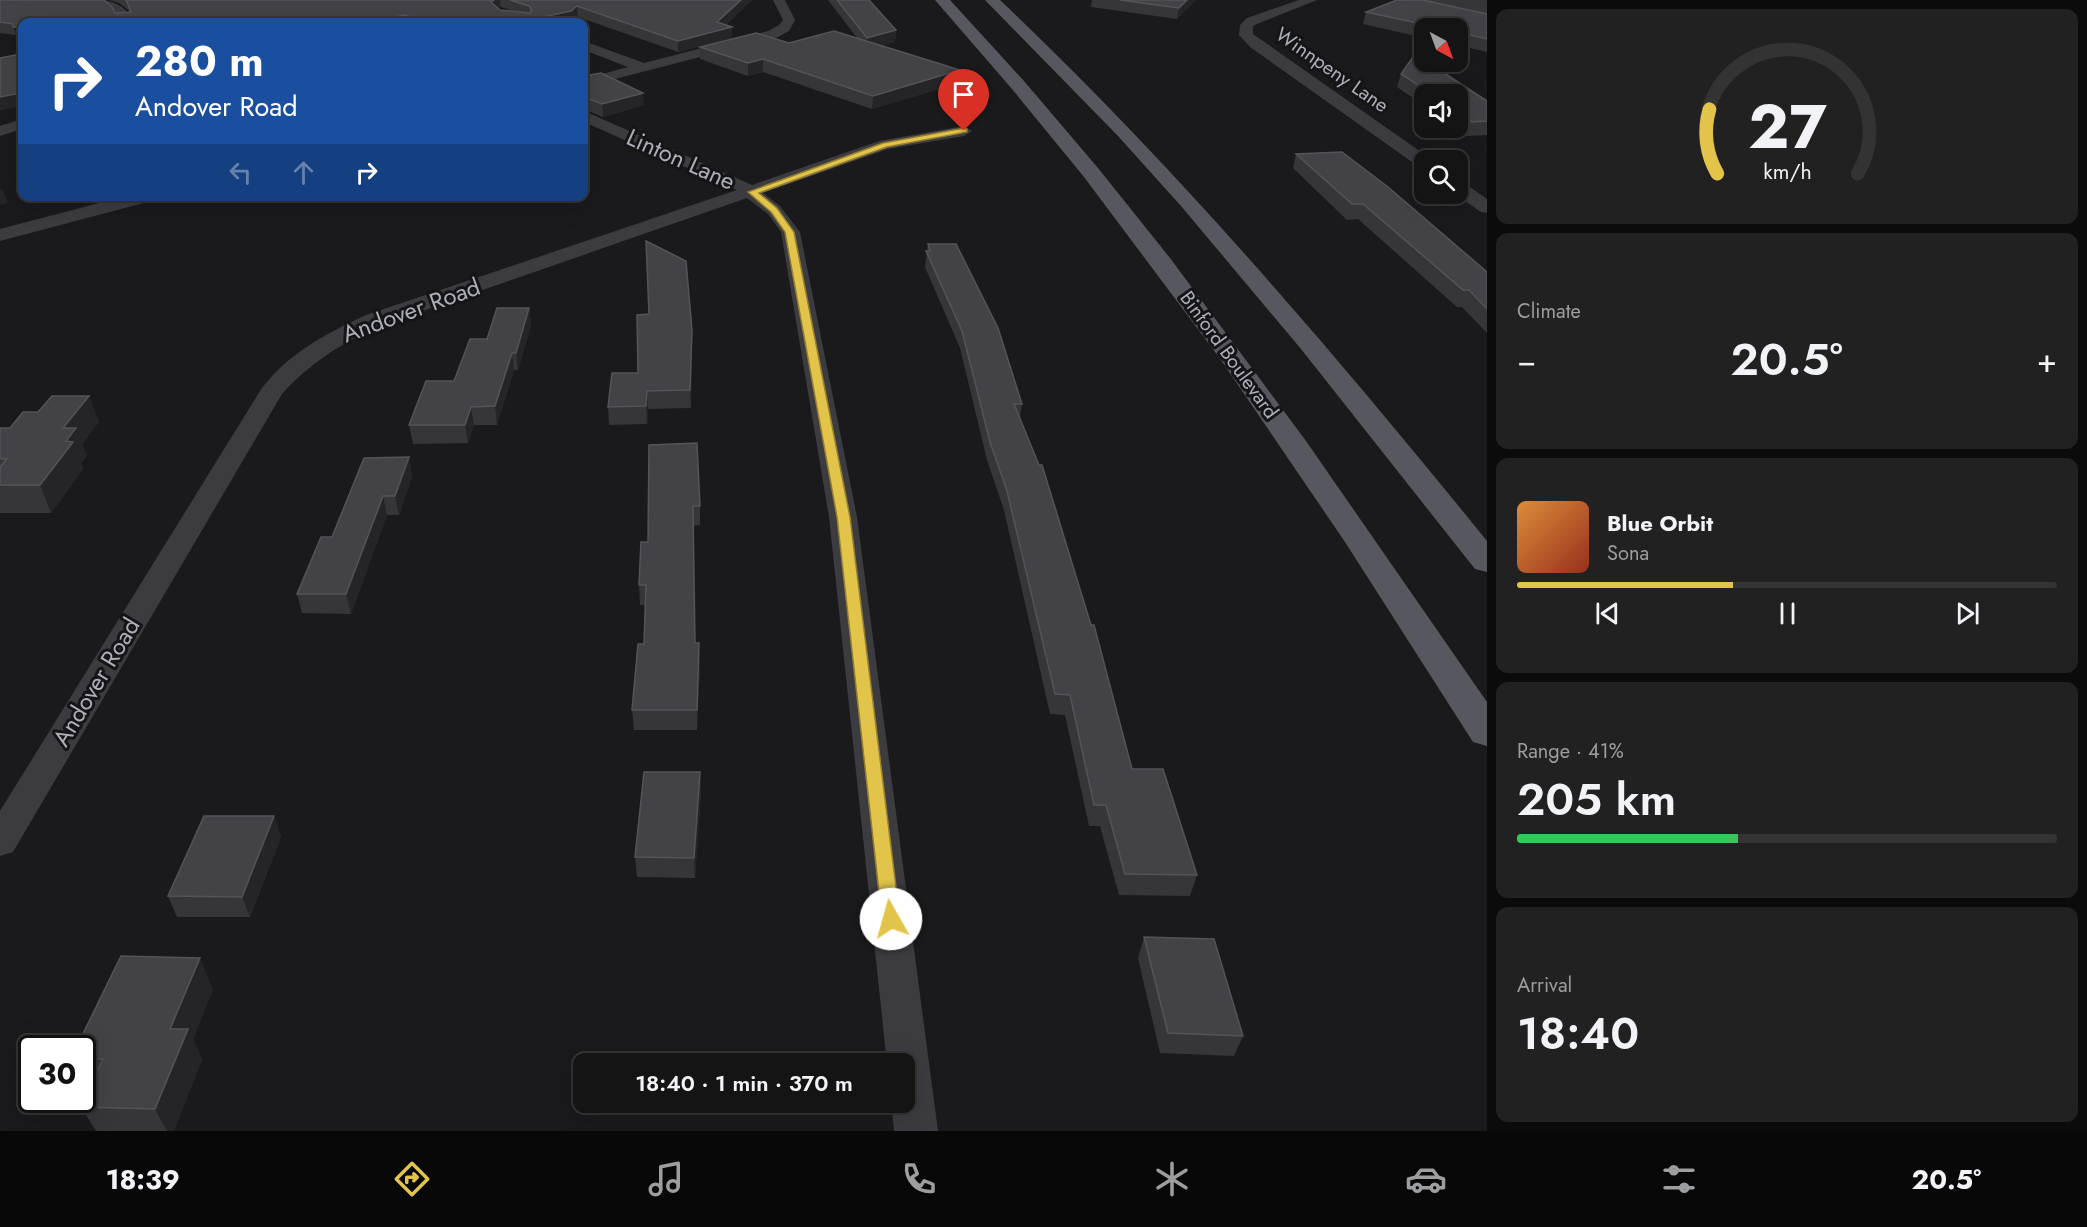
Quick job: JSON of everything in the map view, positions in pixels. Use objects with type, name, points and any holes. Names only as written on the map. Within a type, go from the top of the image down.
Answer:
[{"type":"main road","name":"Binford Boulevard","points":[[942,0],[1005,68],[1062,135],[1191,302],[1349,525],[1487,732]]},
{"type":"main road","points":[[992,0],[1095,100],[1230,247],[1362,405],[1487,562]]},
{"type":"street","points":[[102,0],[123,14],[124,18]]},
{"type":"street","points":[[588,82],[773,34],[784,28],[789,20],[779,0]]},
{"type":"street","name":"Winnpeny Lane","points":[[1311,0],[1258,18],[1247,25],[1245,33],[1255,44],[1414,155]]},
{"type":"street","points":[[588,47],[643,68]]},
{"type":"street","name":"Linton Lane","points":[[588,118],[753,192],[774,210],[790,232],[843,517],[916,1131]]},
{"type":"street","points":[[0,131],[18,125]]},
{"type":"street","name":"Andover Road","points":[[0,842],[272,392],[288,372],[302,360],[344,333],[374,320],[885,145],[964,131]]},
{"type":"street","points":[[1468,189],[1487,191]]},
{"type":"street","points":[[1468,194],[1487,208]]},
{"type":"street","points":[[0,235],[130,201]]},
{"type":"building","points":[[0,0],[104,0],[115,13],[131,12],[126,0],[494,0],[491,2],[500,10],[530,13],[532,10],[529,6],[510,0],[741,0],[717,22],[732,27],[678,41],[577,6],[571,11],[539,18],[414,18],[405,15],[389,18],[18,18],[18,27],[0,22]]},
{"type":"building","points":[[837,0],[869,0],[896,30],[867,38]]},
{"type":"building","points":[[1120,0],[1187,0],[1179,8]]},
{"type":"building","points":[[1397,0],[1423,0],[1487,14],[1487,39],[1468,34],[1468,18],[1414,18],[1414,22],[1366,12]]},
{"type":"building","points":[[834,31],[960,70],[873,96],[763,59],[748,63],[700,47],[756,33],[789,43]]},
{"type":"building","points":[[18,55],[18,93],[0,97],[0,58]]},
{"type":"building","points":[[1414,55],[1414,72],[1443,72],[1461,84],[1416,84],[1401,74]]},
{"type":"building","points":[[601,73],[643,93],[602,104],[588,99],[588,75]]},
{"type":"building","points":[[1468,89],[1487,101],[1487,121],[1472,122],[1468,119]]},
{"type":"building","points":[[1342,152],[1388,187],[1487,272],[1487,309],[1469,290],[1463,290],[1363,204],[1352,204],[1296,154]]},
{"type":"building","points":[[646,241],[686,261],[692,330],[690,390],[647,391],[646,406],[608,407],[612,373],[638,373],[637,315],[649,314]]},
{"type":"building","points":[[928,244],[956,244],[998,328],[1022,404],[1014,404],[1039,465],[1042,465],[1091,625],[1094,625],[1132,769],[1163,769],[1197,875],[1125,874],[1106,805],[1094,805],[1070,695],[1055,694],[1007,491],[990,442],[962,331],[926,251],[930,251]]},
{"type":"building","points":[[497,308],[529,308],[516,353],[512,353],[495,406],[471,407],[465,425],[409,425],[426,381],[454,381],[470,339],[487,339]]},
{"type":"building","points":[[52,396],[89,396],[63,428],[76,428],[66,441],[73,442],[40,485],[0,485],[0,467],[7,459],[0,457],[0,428],[10,428],[23,412],[38,412]]},
{"type":"building","points":[[697,443],[700,506],[693,506],[695,643],[699,643],[697,710],[632,710],[638,644],[644,644],[646,585],[639,585],[641,542],[648,542],[649,445]]},
{"type":"building","points":[[409,457],[395,496],[383,496],[346,594],[297,594],[321,537],[332,537],[364,458]]},
{"type":"building","points":[[644,772],[700,772],[694,858],[635,857]]},
{"type":"building","points":[[204,816],[274,816],[242,897],[168,896]]},
{"type":"building","points":[[1144,937],[1214,939],[1243,1036],[1168,1033]]},
{"type":"building","points":[[121,956],[200,958],[170,1029],[188,1029],[155,1109],[96,1107],[96,1074],[103,1059],[96,1059],[96,1035],[82,1035]]},
{"type":"route","points":[[891,919],[843,517],[804,302],[787,225],[768,204],[753,192],[885,145],[964,131]]}]
